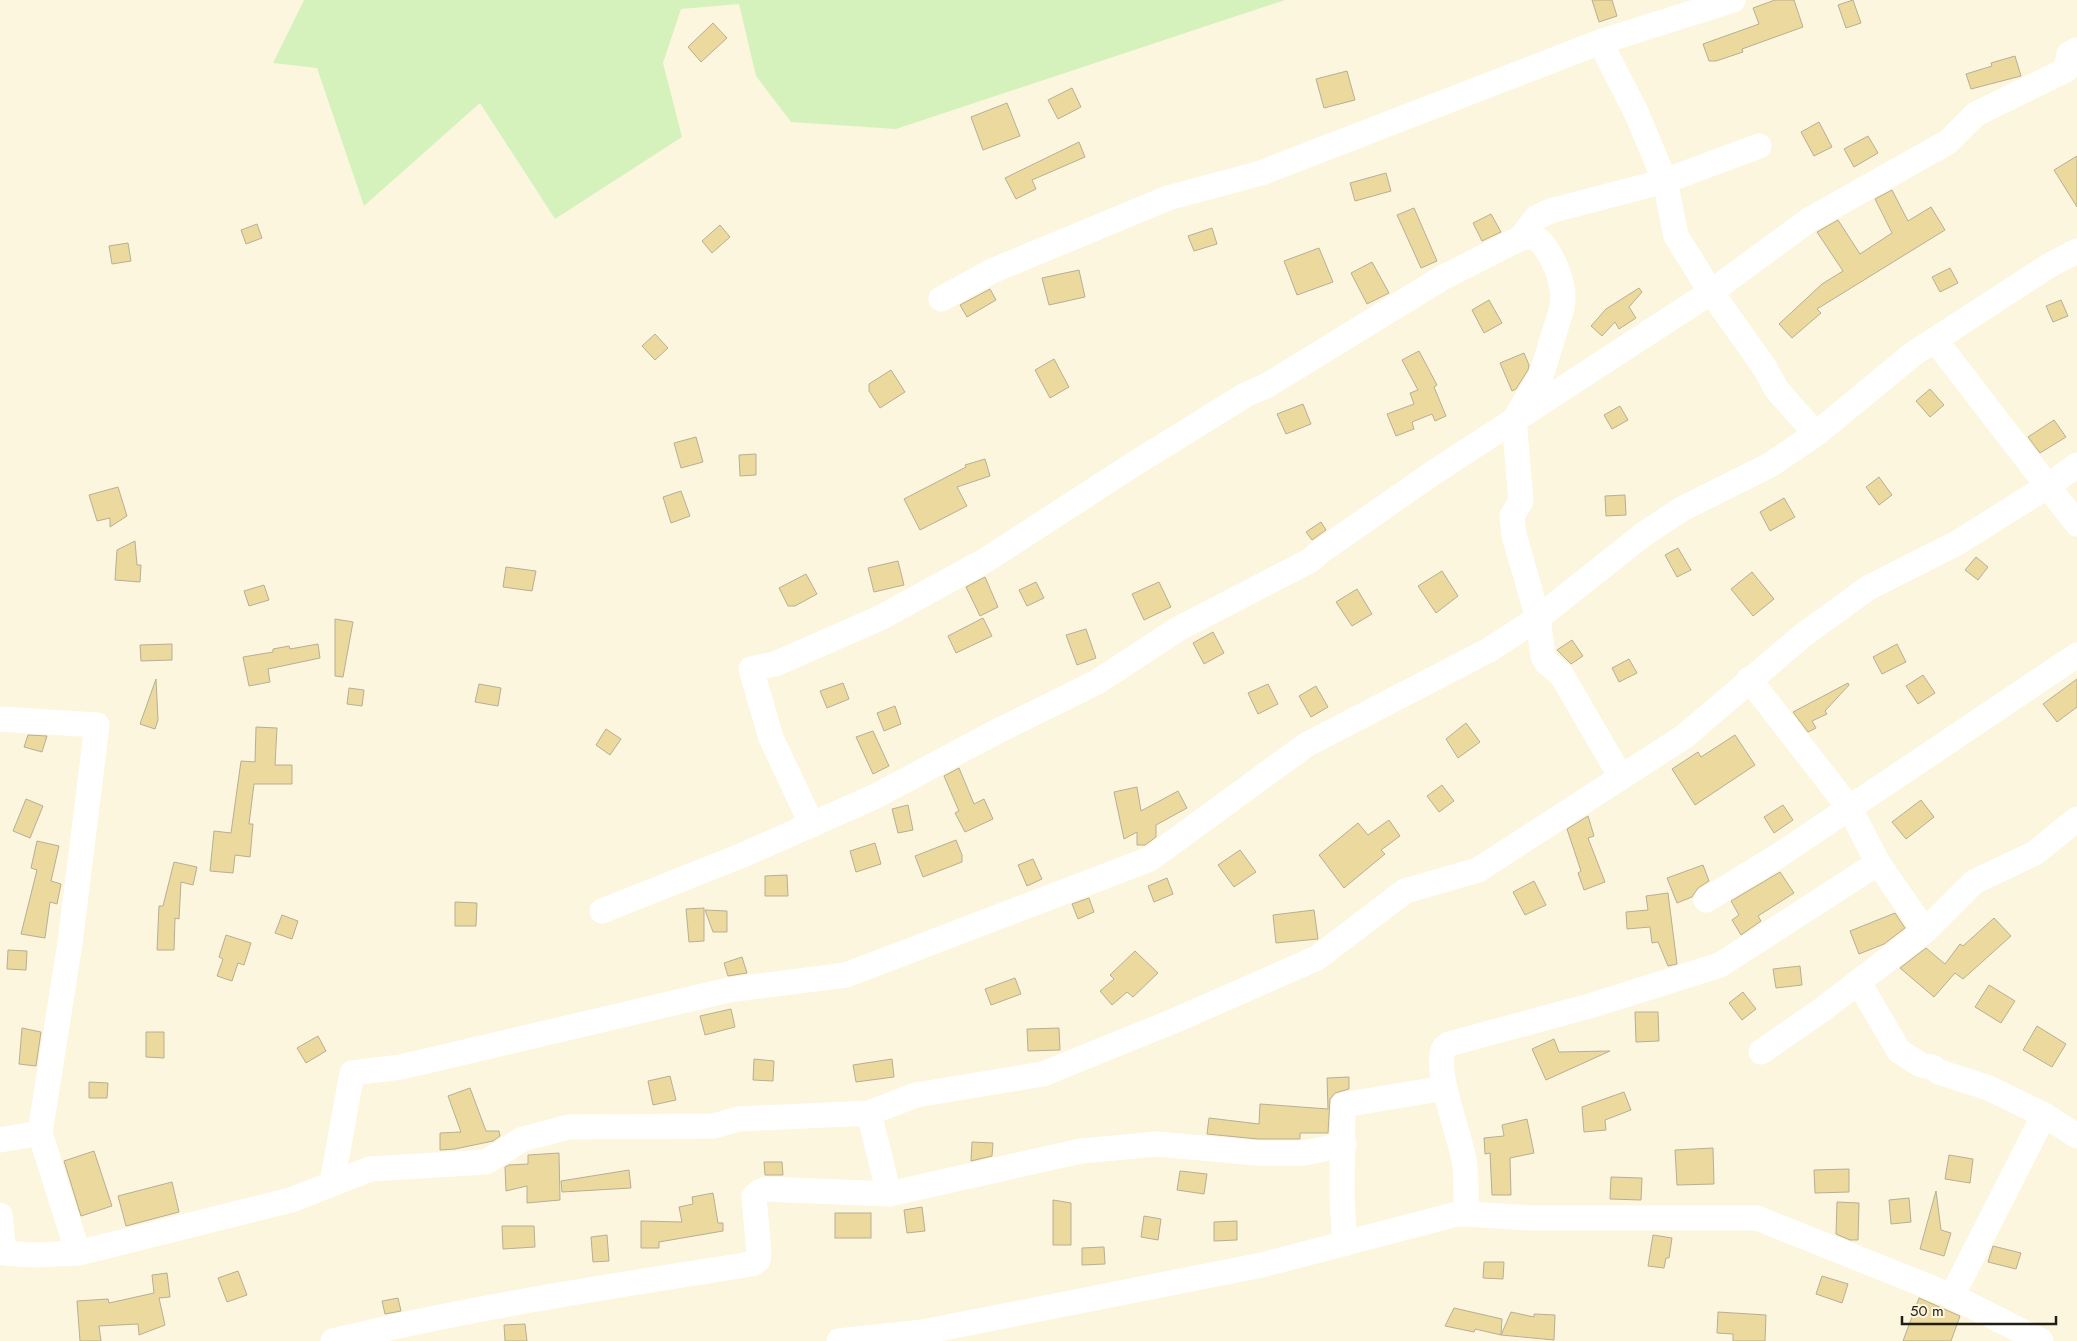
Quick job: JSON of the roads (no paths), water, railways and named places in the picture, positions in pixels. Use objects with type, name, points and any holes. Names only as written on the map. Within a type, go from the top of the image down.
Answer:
[{"type":"street","points":[[941,299],[992,271],[1168,198],[1261,173],[1600,42],[1733,0]]},
{"type":"street","points":[[1600,42],[1636,112],[1665,181],[1676,236],[1711,292],[1765,368],[1777,390],[1816,434]]},
{"type":"street","points":[[602,911],[812,825],[876,796],[994,733],[1097,682],[1178,629],[1311,560],[1321,551],[1433,473],[1711,292],[1809,220],[1948,142],[1976,114],[2066,70],[2069,54],[2077,50]]},
{"type":"street","points":[[1521,238],[1536,218],[1550,210],[1665,181],[1759,146]]},
{"type":"street","points":[[812,825],[771,738],[751,669],[775,664],[880,618],[986,560],[1134,464],[1247,394],[1266,386],[1442,278],[1521,238],[1532,236],[1541,242],[1553,260],[1563,296],[1562,308],[1541,376],[1514,420],[1521,500],[1512,516],[1514,535],[1538,618],[1543,656],[1547,663],[1561,674],[1621,777]]},
{"type":"street","points":[[332,1183],[352,1073],[401,1067],[729,990],[846,975],[1150,859],[1306,745],[1489,650],[1538,618],[1644,534],[1682,509],[1770,465],[1816,434],[1913,354],[2050,265],[2077,251]]},
{"type":"street","points":[[1935,340],[2077,524]]},
{"type":"street","points":[[0,1215],[4,1253],[34,1255],[78,1254],[290,1200],[370,1169],[486,1162],[523,1139],[569,1127],[714,1126],[738,1119],[869,1113],[916,1094],[1043,1074],[1176,1020],[1318,958],[1405,891],[1478,870],[1685,736],[1749,679],[1802,636],[1868,588],[1957,543],[2048,486],[2077,465]]},
{"type":"street","points":[[1706,900],[1850,809],[2077,655]]},
{"type":"street","points":[[1749,679],[1850,809],[1878,863],[1925,931]]},
{"type":"street","points":[[0,719],[97,724],[70,943],[40,1133],[78,1254]]},
{"type":"street","points":[[1761,1052],[1859,983],[1925,931],[1974,882],[2035,853],[2077,819]]},
{"type":"street","points":[[1466,1214],[1465,1162],[1445,1088],[1441,1053],[1444,1048],[1449,1044],[1593,1005],[1720,965],[1878,863]]},
{"type":"street","points":[[1859,983],[1899,1051],[1939,1072],[1990,1088],[2044,1115],[2077,1136]]},
{"type":"street","points":[[1345,1244],[1342,1197],[1343,1105],[1445,1088]]},
{"type":"street","points":[[869,1113],[889,1194]]},
{"type":"street","points":[[1952,1296],[2044,1115]]},
{"type":"street","points":[[0,1140],[40,1133]]},
{"type":"street","points":[[333,1341],[418,1320],[562,1293],[752,1264],[758,1260],[759,1253],[754,1197],[759,1192],[766,1190],[889,1194],[1081,1151],[1166,1143],[1257,1153],[1304,1153],[1344,1145]]},
{"type":"street","points":[[839,1341],[923,1332],[1262,1265],[1457,1214],[1466,1214],[1532,1218],[1757,1218],[1952,1296],[2041,1341]]}]
